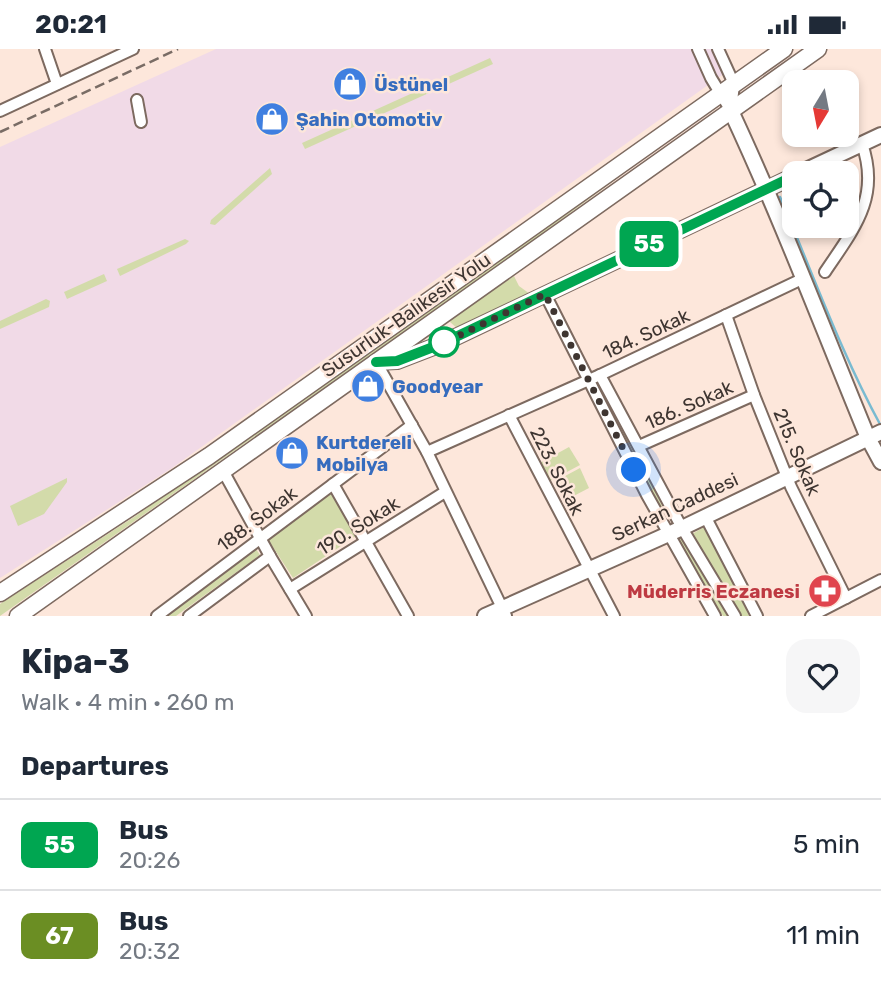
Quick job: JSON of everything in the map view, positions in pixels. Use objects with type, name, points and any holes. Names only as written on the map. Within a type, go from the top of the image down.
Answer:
[{"type":"highway","name":"Susurluk-Balıkesir Yolu","points":[[0,593],[209,456],[784,49]]},
{"type":"highway","name":"Susurluk-Balıkesir Yolu","points":[[28,613],[222,470],[818,49]]},
{"type":"main road","points":[[731,111],[767,189],[802,279],[875,435],[881,463]]},
{"type":"main road","points":[[826,161],[881,135]]},
{"type":"main road","points":[[376,362],[397,361],[419,353],[782,182]]},
{"type":"main road","name":"Serkan Caddesi","points":[[485,616],[504,611],[587,569],[675,531],[875,435]]},
{"type":"street","points":[[45,49],[57,84]]},
{"type":"street","points":[[0,111],[132,49]]},
{"type":"street","points":[[698,49],[731,111]]},
{"type":"street","points":[[718,49],[734,84],[731,111]]},
{"type":"street","points":[[137,100],[141,122]]},
{"type":"street","points":[[825,272],[866,205],[869,185],[862,144]]},
{"type":"street","name":"184. Sokak","points":[[426,451],[600,375],[802,279]]},
{"type":"street","points":[[545,294],[588,380],[675,531],[735,616]]},
{"type":"street","name":"215. Sokak","points":[[726,315],[786,476],[846,598]]},
{"type":"street","points":[[376,362],[426,451],[504,611]]},
{"type":"street","points":[[600,375],[639,446],[715,616]]},
{"type":"street","name":"186. Sokak","points":[[639,446],[754,395]]},
{"type":"street","name":"223. Sokak","points":[[509,415],[587,569],[614,616]]},
{"type":"street","name":"188. Sokak","points":[[157,616],[412,425]]},
{"type":"street","points":[[222,470],[306,616]]},
{"type":"street","points":[[333,484],[408,616]]},
{"type":"street","name":"190. Sokak","points":[[290,589],[445,492]]},
{"type":"street","points":[[705,516],[757,616]]},
{"type":"street","name":"188. Sokak","points":[[189,616],[202,612],[270,556]]},
{"type":"street","points":[[811,616],[881,580]]},
{"type":"shaded area","points":[[216,49],[721,49],[729,70],[172,468],[0,578],[0,147]]},
{"type":"green space","points":[[490,58],[493,64],[305,149],[302,143]]},
{"type":"green space","points":[[714,107],[532,241],[0,616],[0,604],[134,517]]},
{"type":"green space","points":[[270,168],[272,174],[215,225],[210,224],[211,220]]},
{"type":"green space","points":[[185,239],[189,241],[186,244],[120,276],[117,269]]},
{"type":"green space","points":[[104,274],[107,281],[67,299],[64,292]]},
{"type":"green space","points":[[514,276],[519,286],[530,294],[458,329],[450,322],[451,319]]},
{"type":"green space","points":[[46,299],[50,301],[49,307],[0,329],[0,321]]},
{"type":"green space","points":[[599,383],[631,442],[669,520],[597,385]]},
{"type":"green space","points":[[569,447],[580,465],[550,481],[540,463]]},
{"type":"green space","points":[[580,468],[589,488],[564,501],[554,482]]},
{"type":"green space","points":[[67,478],[67,482],[44,514],[18,526],[10,506]]},
{"type":"green space","points":[[330,492],[356,536],[293,578],[267,538]]},
{"type":"green space","points":[[706,526],[749,616],[741,616],[692,534]]},
{"type":"green space","points":[[680,537],[728,616],[723,616],[678,540]]},
{"type":"green space","points":[[256,549],[260,555],[176,616],[164,616]]},
{"type":"waterway","points":[[780,197],[840,342],[881,426]]},
{"type":"railway","points":[[0,132],[178,49]]},
{"type":"bus line","name":"55","points":[[376,362],[397,361],[441,344],[782,182]]},
{"type":"place","name":"Üstünel","points":[[350,84]]},
{"type":"place","name":"Şahin Otomotiv","points":[[272,119]]},
{"type":"place","name":"Goodyear","points":[[368,386]]},
{"type":"place","name":"Kurtdereli Mobilya","points":[[292,453]]},
{"type":"place","name":"Müderris Eczanesi","points":[[825,591]]},
{"type":"route","points":[[444,342],[441,344],[545,294],[634,470]]}]
